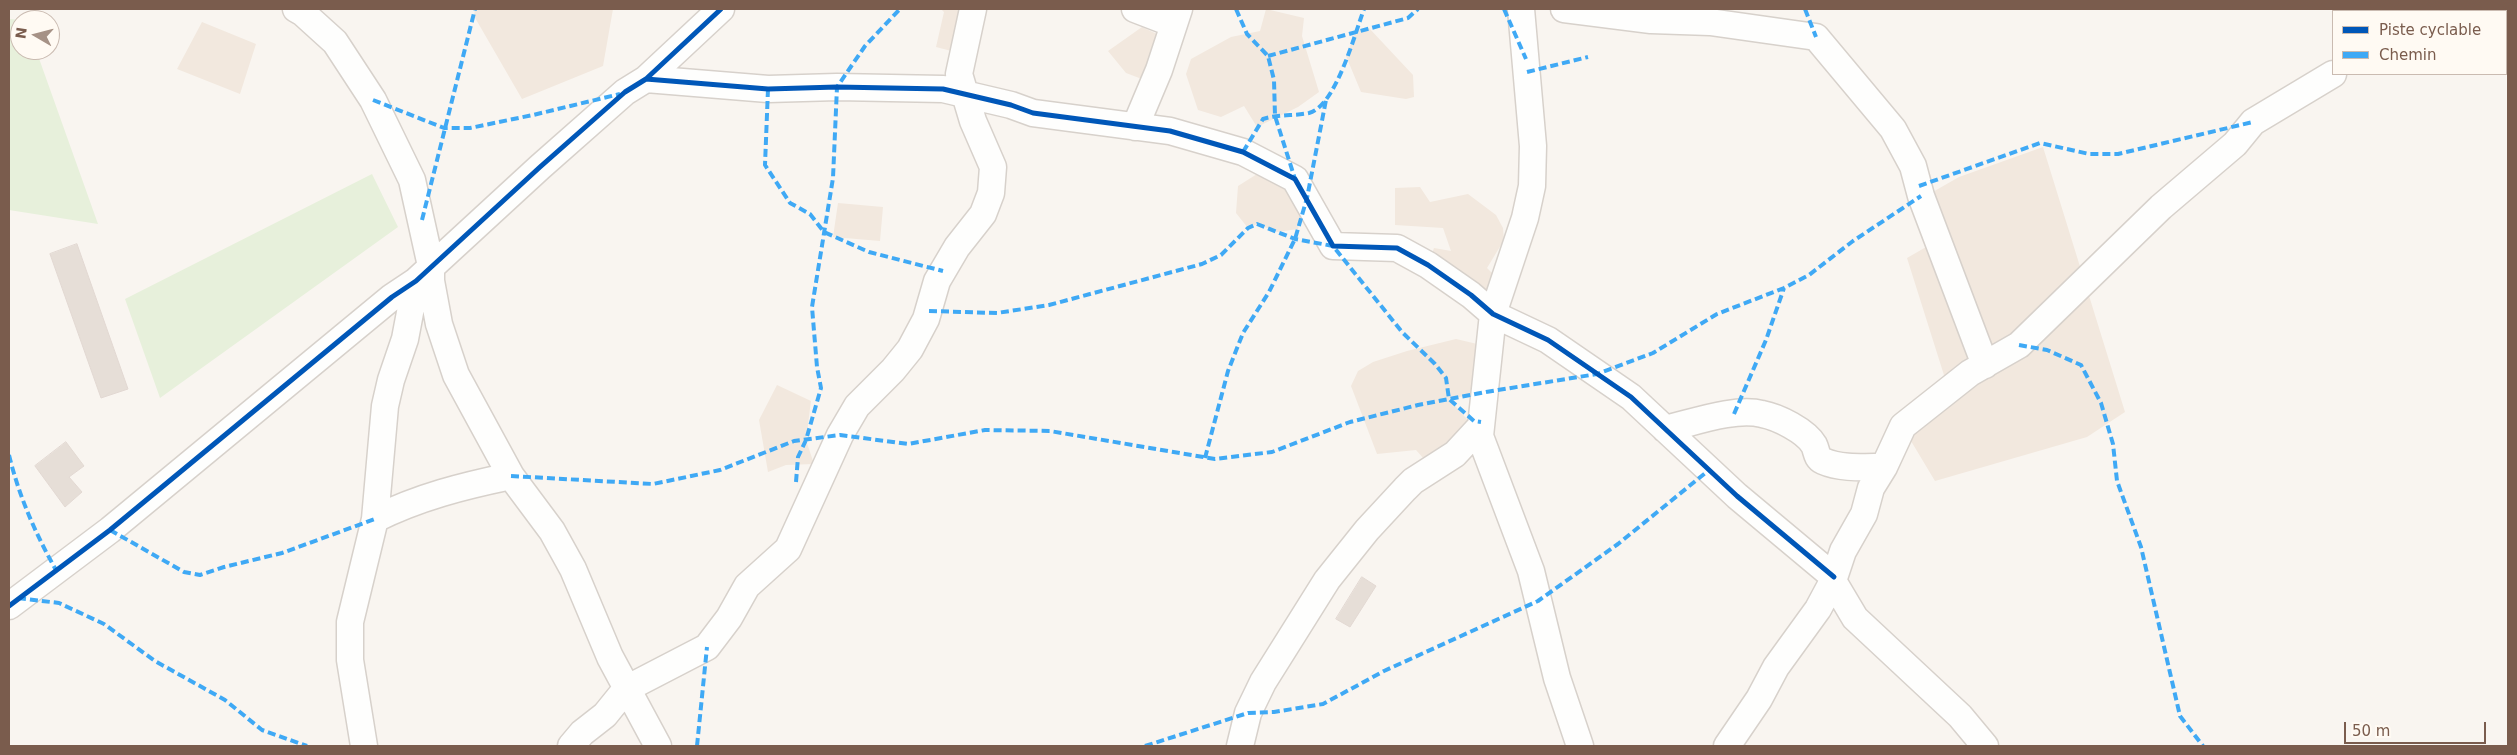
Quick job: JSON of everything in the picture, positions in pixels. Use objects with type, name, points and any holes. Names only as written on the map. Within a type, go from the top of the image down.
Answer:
[{"type":"street","points":[[296,9],[335,42],[374,100],[412,180],[423,274],[385,406],[375,519],[350,622],[350,660],[364,746]]},
{"type":"street","points":[[12,599],[84,551],[392,297],[423,274],[624,92],[646,80],[721,9]]},
{"type":"street","points":[[571,746],[582,733],[605,715],[626,689],[707,647],[729,618],[746,586],[788,549],[840,435],[857,406],[893,370],[910,349],[926,319],[937,281],[957,247],[983,214],[991,194],[993,167],[973,121],[959,74],[973,9]]},
{"type":"street","points":[[1135,9],[1177,17],[1135,127]]},
{"type":"street","points":[[1521,9],[1533,146],[1532,186],[1525,218],[1493,314],[1480,428],[1482,446],[1531,572],[1557,678],[1580,746]]},
{"type":"street","points":[[1564,9],[1651,20],[1710,22],[1816,37],[1893,129],[1913,166],[1922,196],[1985,365]]},
{"type":"street","points":[[1727,746],[1760,699],[1776,667],[1818,609],[1833,579],[1843,551],[1864,514],[1871,488],[1884,467],[1903,426],[1985,365],[2019,345],[2161,207],[2235,144],[2253,122],[2332,75]]},
{"type":"street","points":[[646,80],[768,90],[837,87],[943,89],[1011,105],[1033,113],[1170,132],[1249,155],[1295,179],[1333,246],[1397,248],[1428,265],[1471,295],[1493,314],[1548,340],[1630,397],[1737,496],[1833,579],[1855,618],[1960,716],[1985,746]]},
{"type":"street","points":[[423,274],[431,281],[439,324],[456,375],[511,476],[552,531],[626,689],[658,746]]},
{"type":"street","points":[[1665,429],[1734,414],[1762,414],[1800,432],[1814,444],[1817,456],[1822,461],[1842,466],[1884,467]]},
{"type":"street","points":[[1240,746],[1248,713],[1263,682],[1326,580],[1367,530],[1413,481],[1455,454],[1480,428]]},
{"type":"street","points":[[375,519],[403,504],[452,488],[511,476]]},
{"type":"shaded area","points":[[475,9],[613,9],[603,66],[522,99],[474,16]]},
{"type":"shaded area","points":[[941,9],[973,9],[963,54],[936,47],[944,12]]},
{"type":"shaded area","points":[[1266,9],[1304,18],[1302,36],[1319,92],[1298,107],[1257,127],[1244,106],[1221,117],[1198,110],[1186,74],[1191,59],[1231,37],[1260,31]]},
{"type":"shaded area","points":[[202,22],[256,44],[240,94],[177,69]]},
{"type":"shaded area","points":[[1142,27],[1176,43],[1163,87],[1126,73],[1108,51]]},
{"type":"shaded area","points":[[1369,28],[1413,75],[1414,97],[1406,99],[1361,92],[1346,56],[1356,31]]},
{"type":"shaded area","points":[[2043,147],[2125,412],[2087,437],[1935,481],[1905,431],[1949,391],[1907,258],[1933,243],[1924,197],[1959,177]]},
{"type":"shaded area","points":[[1265,169],[1307,198],[1298,229],[1277,232],[1257,224],[1248,228],[1236,213],[1238,186]]},
{"type":"shaded area","points":[[1420,187],[1430,202],[1468,194],[1496,215],[1503,228],[1504,240],[1487,268],[1503,284],[1493,314],[1428,265],[1434,248],[1451,251],[1443,228],[1395,225],[1395,188]]},
{"type":"shaded area","points":[[838,203],[883,207],[880,241],[833,237]]},
{"type":"shaded area","points":[[1456,339],[1490,347],[1486,392],[1449,399],[1474,427],[1432,468],[1416,450],[1377,454],[1351,386],[1358,371],[1373,362],[1407,351]]},
{"type":"shaded area","points":[[777,385],[811,401],[806,440],[814,464],[786,465],[768,472],[759,420]]},
{"type":"green space","points":[[9,19],[10,60],[40,60],[98,224],[9,210]]},
{"type":"green space","points":[[372,174],[398,227],[160,398],[125,299]]},
{"type":"building","points":[[77,244],[128,389],[101,398],[50,254]]},
{"type":"building","points":[[66,442],[84,466],[69,477],[82,492],[65,507],[35,466]]},
{"type":"building","points":[[1362,577],[1376,586],[1350,627],[1336,619]]},
{"type":"marked path","points":[[422,220],[475,9]]},
{"type":"marked path","points":[[796,482],[798,457],[806,440],[821,388],[817,367],[812,307],[833,178],[837,87],[865,46],[900,9]]},
{"type":"marked path","points":[[1236,9],[1247,34],[1268,56],[1274,80],[1275,116],[1295,179]]},
{"type":"marked path","points":[[1243,152],[1263,119],[1309,113],[1319,108],[1336,83],[1350,51],[1364,9]]},
{"type":"marked path","points":[[1268,56],[1408,18],[1418,9]]},
{"type":"marked path","points":[[1504,9],[1526,59]]},
{"type":"marked path","points":[[1805,9],[1816,37]]},
{"type":"marked path","points":[[1527,72],[1588,57]]},
{"type":"marked path","points":[[768,89],[765,165],[790,203],[810,214],[824,232],[869,252],[943,271]]},
{"type":"marked path","points":[[373,100],[444,128],[470,128],[620,94]]},
{"type":"marked path","points":[[1205,458],[1228,371],[1243,333],[1269,292],[1295,239],[1307,198],[1326,100]]},
{"type":"marked path","points":[[1919,186],[2040,143],[2089,154],[2118,154],[2253,122]]},
{"type":"marked path","points":[[511,476],[653,484],[720,470],[794,441],[840,435],[908,444],[985,430],[1050,431],[1215,459],[1272,452],[1350,422],[1418,405],[1597,374],[1653,353],[1717,314],[1784,288],[1809,275],[1853,241],[1921,196]]},
{"type":"marked path","points":[[929,311],[997,313],[1049,305],[1202,264],[1221,255],[1248,228],[1257,224],[1295,239],[1333,246],[1402,332],[1435,364],[1446,378],[1449,399],[1474,421],[1481,422]]},
{"type":"marked path","points":[[1734,414],[1766,340],[1784,288]]},
{"type":"marked path","points":[[2019,345],[2047,350],[2081,365],[2101,403],[2113,444],[2117,481],[2141,547],[2180,716],[2203,746]]},
{"type":"marked path","points":[[9,455],[28,514],[56,570]]},
{"type":"marked path","points":[[1145,746],[1248,713],[1274,712],[1323,704],[1384,671],[1538,601],[1618,544],[1709,470]]},
{"type":"marked path","points":[[110,530],[184,572],[200,575],[224,567],[282,553],[375,519]]},
{"type":"marked path","points":[[18,598],[59,603],[104,624],[155,661],[225,700],[262,730],[307,746]]},
{"type":"marked path","points":[[697,746],[707,647]]},
{"type":"cycle path","points":[[9,606],[110,530],[392,297],[416,281],[540,167],[625,92],[646,79],[721,9]]},
{"type":"cycle path","points":[[646,79],[768,89],[837,87],[943,89],[1011,105],[1033,113],[1170,131],[1243,152],[1295,179],[1333,246],[1397,248],[1428,265],[1471,295],[1493,314],[1548,340],[1631,397],[1737,496],[1834,577]]}]
